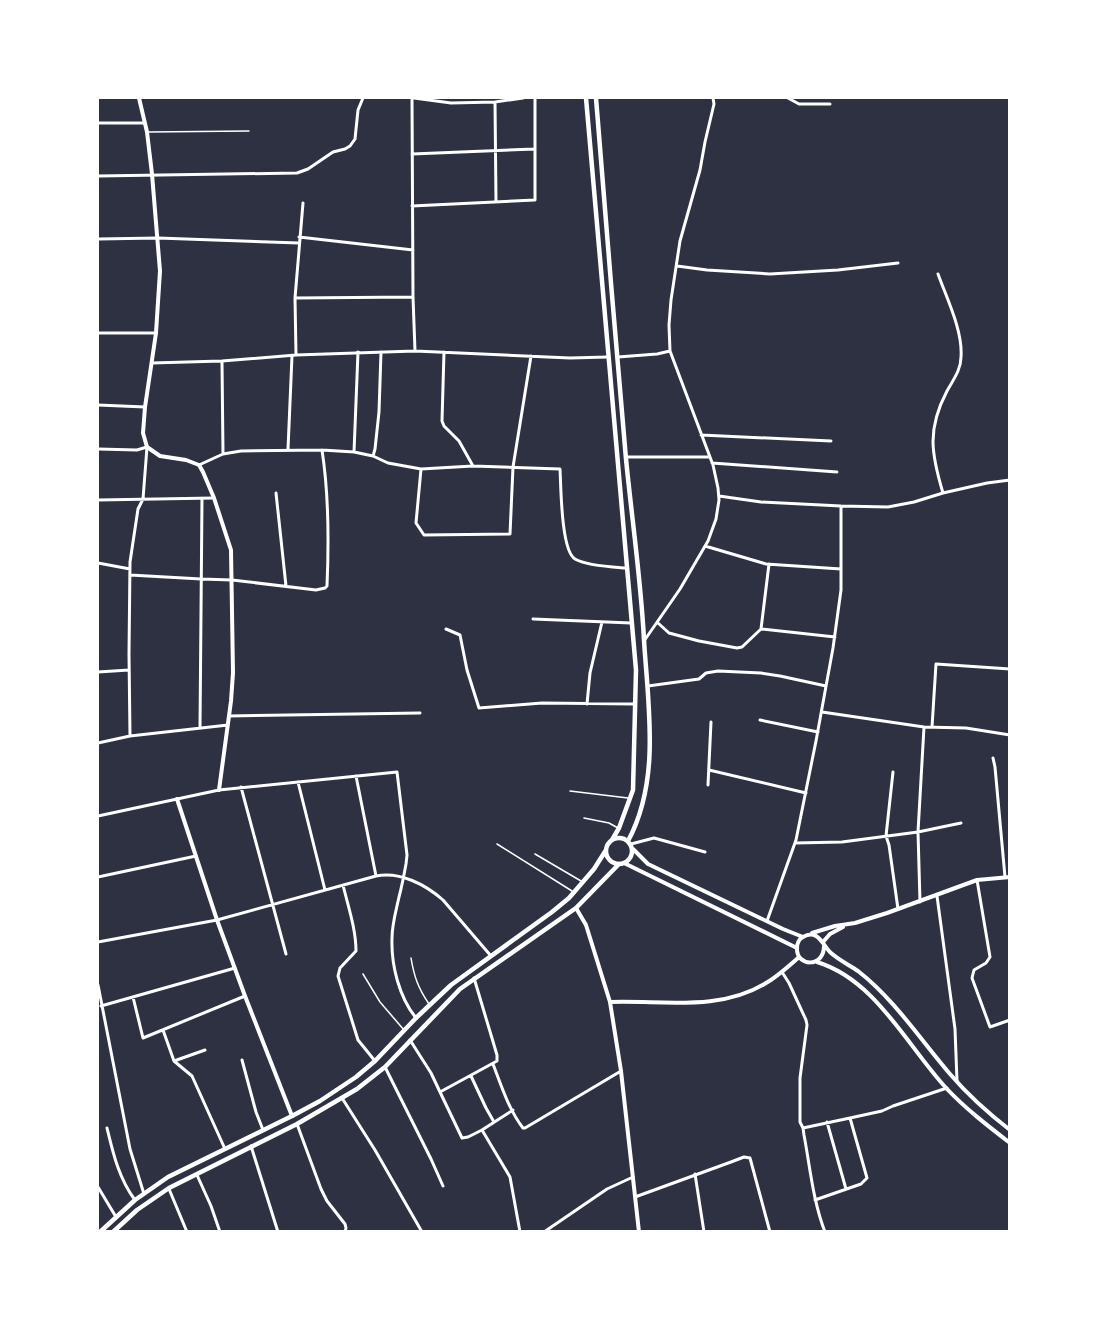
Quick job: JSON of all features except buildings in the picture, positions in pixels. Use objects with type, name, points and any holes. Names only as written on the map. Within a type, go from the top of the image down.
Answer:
[{"type":"main road","points":[[100,1232],[135,1200],[176,1173],[263,1131],[343,1087],[375,1060],[451,985],[569,898],[594,868],[619,828],[633,790],[636,670],[586,98]]},
{"type":"main road","points":[[113,1232],[145,1204],[169,1188],[297,1124],[373,1077],[460,989],[576,908],[631,858],[634,830],[646,793],[650,749],[648,686],[596,98]]},
{"type":"main road","points":[[612,840],[620,837],[631,845]]},
{"type":"main road","points":[[606,850],[611,861],[622,864]]},
{"type":"street","points":[[130,736],[130,569],[138,509],[143,499],[147,447],[143,433],[144,406],[156,333],[160,271],[147,132],[139,98]]},
{"type":"street","points":[[98,176],[297,173],[353,143],[358,110],[363,98]]},
{"type":"street","points":[[415,351],[412,206],[413,98],[451,103],[495,102],[523,98]]},
{"type":"street","points":[[412,206],[535,200],[535,98]]},
{"type":"street","points":[[644,641],[680,589],[705,546],[716,519],[719,496],[710,457],[670,351],[669,325],[680,241],[700,170],[714,104],[713,98]]},
{"type":"street","points":[[788,98],[799,104],[830,104]]},
{"type":"street","points":[[495,102],[496,202]]},
{"type":"street","points":[[98,123],[145,123]]},
{"type":"street","points":[[412,154],[535,149]]},
{"type":"street","points":[[288,449],[295,298],[303,203]]},
{"type":"street","points":[[299,237],[413,250]]},
{"type":"street","points":[[98,239],[158,238],[299,243]]},
{"type":"street","points":[[677,266],[770,274],[838,270],[898,263]]},
{"type":"street","points":[[938,274],[960,336],[962,360],[942,402],[932,435],[935,466],[943,493]]},
{"type":"street","points":[[295,298],[413,297]]},
{"type":"street","points":[[98,333],[156,333]]},
{"type":"street","points":[[152,363],[415,351],[608,357]]},
{"type":"street","points":[[618,357],[670,351]]},
{"type":"street","points":[[354,452],[358,352]]},
{"type":"street","points":[[373,456],[379,412],[381,352]]},
{"type":"street","points":[[444,352],[442,421],[459,441],[472,466]]},
{"type":"street","points":[[421,469],[416,524],[424,535],[510,534],[513,467],[531,356]]},
{"type":"street","points":[[222,361],[223,454]]},
{"type":"street","points":[[98,405],[144,406]]},
{"type":"street","points":[[701,435],[831,441]]},
{"type":"street","points":[[98,449],[137,450],[147,447]]},
{"type":"street","points":[[147,447],[160,456],[186,460],[199,465],[214,498],[231,550],[233,673],[219,790]]},
{"type":"street","points":[[199,465],[223,454],[288,449],[354,452],[373,456],[388,464],[421,469],[472,466],[560,469],[565,537],[570,554],[574,559],[580,561],[626,568]]},
{"type":"street","points":[[130,575],[232,580],[316,590],[325,588],[327,586],[328,512],[327,481],[322,450]]},
{"type":"street","points":[[626,457],[710,457]]},
{"type":"street","points":[[712,463],[837,472]]},
{"type":"street","points":[[719,496],[761,502],[888,507],[987,483],[1010,480]]},
{"type":"street","points":[[276,494],[286,586]]},
{"type":"street","points":[[200,728],[202,498]]},
{"type":"street","points":[[98,500],[214,498]]},
{"type":"street","points":[[766,921],[795,843],[822,712],[841,590],[841,506]]},
{"type":"street","points":[[705,546],[769,564],[841,569]]},
{"type":"street","points":[[98,563],[130,569]]},
{"type":"street","points":[[658,623],[669,633],[699,642],[742,647],[761,629],[769,564]]},
{"type":"street","points":[[533,619],[631,623]]},
{"type":"street","points":[[586,704],[590,673],[602,622]]},
{"type":"street","points":[[446,629],[460,635],[467,670],[479,708],[542,703],[635,704]]},
{"type":"street","points":[[761,629],[835,637]]},
{"type":"street","points":[[932,727],[936,664],[1010,669]]},
{"type":"street","points":[[98,672],[129,670]]},
{"type":"street","points":[[648,686],[699,679],[709,672],[725,671],[780,676],[826,686]]},
{"type":"street","points":[[822,712],[924,727],[966,728],[1010,735]]},
{"type":"street","points":[[229,716],[420,713]]},
{"type":"street","points":[[760,720],[818,732]]},
{"type":"street","points":[[708,785],[711,722]]},
{"type":"street","points":[[98,743],[130,736],[228,725]]},
{"type":"street","points":[[920,902],[918,832],[924,727]]},
{"type":"street","points":[[993,758],[1007,877],[977,880],[920,902],[805,936],[800,940],[797,948],[800,957],[807,962],[816,961],[828,965],[858,984],[878,1003],[947,1088],[1010,1143]]},
{"type":"street","points":[[708,770],[806,794]]},
{"type":"street","points":[[98,816],[219,790],[397,772],[407,855],[391,940],[395,972],[405,1002],[416,1018]]},
{"type":"street","points":[[893,772],[886,836],[898,909]]},
{"type":"street","points":[[356,776],[376,876]]},
{"type":"street","points":[[298,782],[325,890]]},
{"type":"street","points":[[241,788],[286,954]]},
{"type":"street","points":[[177,799],[217,920],[292,1116]]},
{"type":"street","points":[[795,843],[842,842],[918,832],[962,823]]},
{"type":"street","points":[[705,852],[654,838],[631,845],[648,864],[766,921],[805,936],[816,936],[833,954],[858,971],[885,995],[957,1083],[975,1102],[1010,1130]]},
{"type":"street","points":[[98,877],[196,856]]},
{"type":"street","points":[[622,864],[797,948]]},
{"type":"street","points":[[98,942],[217,920],[376,876],[391,874],[421,885],[439,896],[491,956]]},
{"type":"street","points":[[977,880],[990,957],[986,963],[974,970],[972,978],[990,1027],[1010,1020]]},
{"type":"street","points":[[343,885],[356,951],[340,968],[338,976],[358,1040],[375,1060]]},
{"type":"street","points":[[936,896],[955,1029],[957,1083]]},
{"type":"street","points":[[576,908],[586,925],[610,1002],[621,1071],[639,1232]]},
{"type":"street","points":[[816,961],[823,955],[824,944],[830,934],[846,925]]},
{"type":"street","points":[[610,1002],[718,1001],[744,994],[766,984],[800,957]]},
{"type":"street","points":[[101,1006],[235,968]]},
{"type":"street","points":[[782,972],[807,1025],[800,1078],[800,1122],[803,1128],[815,1200],[825,1232]]},
{"type":"street","points":[[440,1092],[497,1060],[474,978]]},
{"type":"street","points":[[98,985],[130,1149],[144,1194]]},
{"type":"street","points":[[134,997],[143,1038],[245,996]]},
{"type":"street","points":[[98,1017],[103,1016]]},
{"type":"street","points":[[162,1030],[174,1061],[192,1076],[225,1149]]},
{"type":"street","points":[[410,1040],[431,1073],[462,1138],[482,1130],[513,1110]]},
{"type":"street","points":[[174,1061],[205,1050]]},
{"type":"street","points":[[242,1060],[263,1131]]},
{"type":"street","points":[[493,1063],[504,1093],[523,1128],[621,1071]]},
{"type":"street","points":[[385,1067],[443,1186]]},
{"type":"street","points":[[471,1076],[494,1122]]},
{"type":"street","points":[[803,1128],[882,1112],[893,1106],[947,1088]]},
{"type":"street","points":[[342,1098],[422,1232]]},
{"type":"street","points":[[815,1200],[861,1184],[867,1178],[850,1118]]},
{"type":"street","points":[[827,1122],[846,1190]]},
{"type":"street","points":[[297,1124],[321,1189],[327,1201],[345,1224],[345,1232]]},
{"type":"street","points":[[107,1128],[121,1177],[126,1189],[135,1200]]},
{"type":"street","points":[[482,1130],[510,1177],[520,1232]]},
{"type":"street","points":[[251,1146],[278,1232]]},
{"type":"street","points":[[635,1197],[744,1157],[750,1158],[770,1232]]},
{"type":"street","points":[[196,1173],[220,1232]]},
{"type":"street","points":[[695,1174],[704,1232]]},
{"type":"street","points":[[544,1232],[607,1190],[633,1177]]},
{"type":"street","points":[[98,1187],[116,1217]]},
{"type":"street","points":[[169,1188],[187,1232]]},
{"type":"lane","points":[[147,132],[249,131]]},
{"type":"lane","points":[[570,791],[630,798]]},
{"type":"lane","points":[[584,818],[619,828]]},
{"type":"lane","points":[[496,844],[574,892]]},
{"type":"lane","points":[[535,854],[583,882]]},
{"type":"lane","points":[[411,957],[414,977],[429,1005]]},
{"type":"lane","points":[[363,974],[380,1002],[404,1031]]}]
